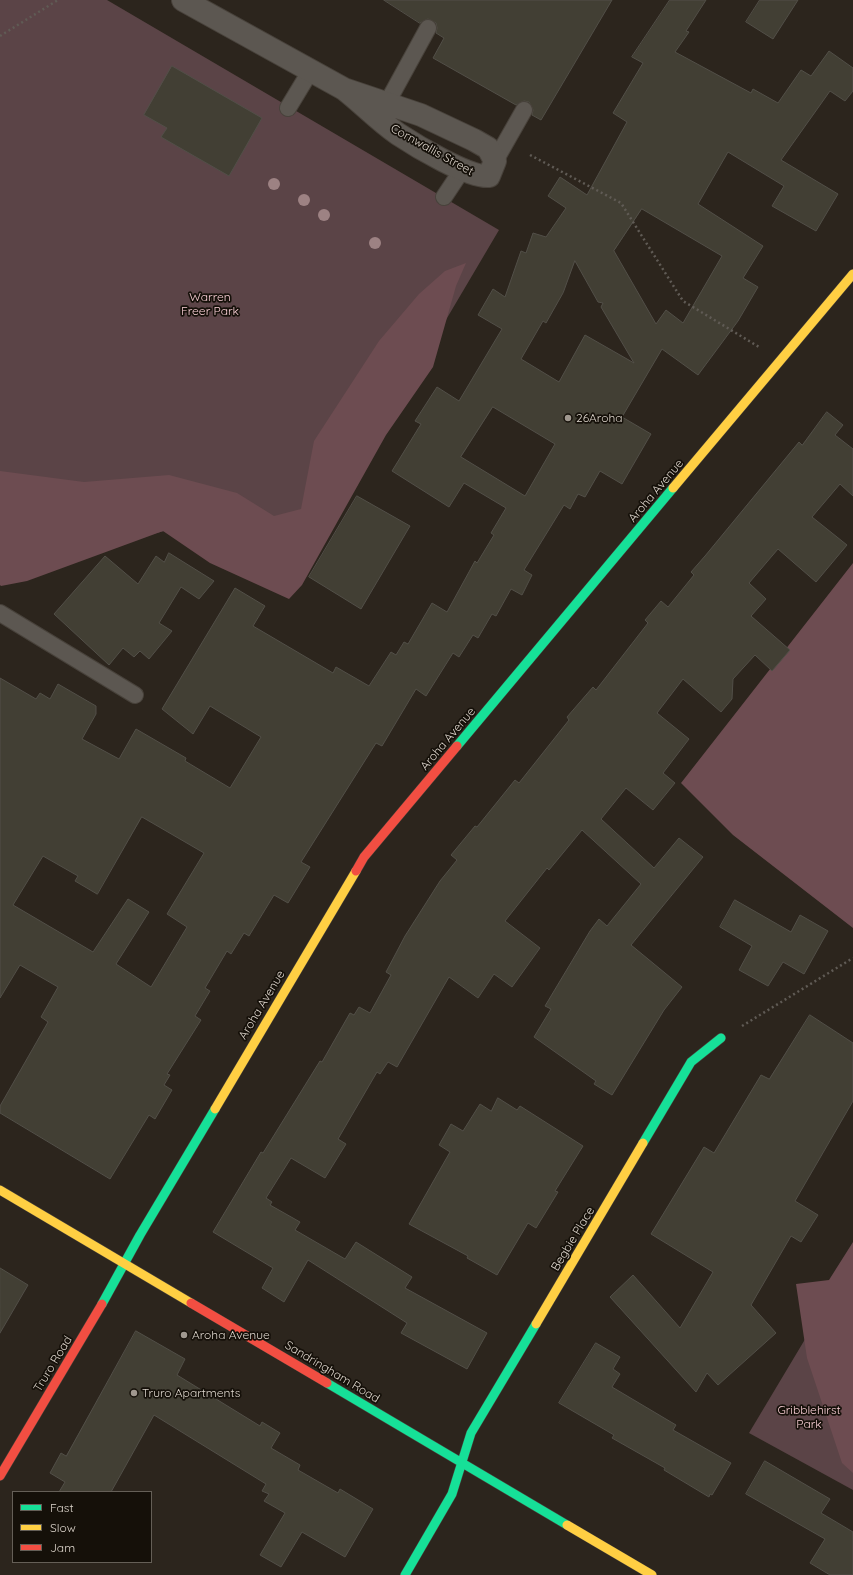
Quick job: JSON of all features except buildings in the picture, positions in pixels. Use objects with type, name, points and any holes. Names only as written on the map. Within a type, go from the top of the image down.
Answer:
[{"type":"street","name":"Cornwallis Street","points":[[194,3],[344,89],[398,134],[462,170],[481,177],[488,176],[495,161],[488,148],[421,115],[344,89]]},
{"type":"street","name":"Aroha Avenue","points":[[124,1263],[364,857],[853,274]]},
{"type":"street","name":"Begbie Place","points":[[405,1575],[452,1494],[463,1463],[471,1433],[691,1062],[721,1038]]},
{"type":"street","name":"Sandringham Road","points":[[0,1190],[652,1575]]},
{"type":"street","name":"Truro Road","points":[[0,1476],[109,1293],[124,1263]]},
{"type":"lane","points":[[387,103],[428,28]]},
{"type":"lane","points":[[288,108],[311,70]]},
{"type":"lane","points":[[495,161],[524,110]]},
{"type":"lane","points":[[444,197],[462,170]]},
{"type":"lane","points":[[0,613],[135,695]]},
{"type":"path","points":[[0,36],[58,0]]},
{"type":"path","points":[[530,155],[621,203],[683,301],[781,361]]},
{"type":"path","points":[[721,1038],[853,958]]},
{"type":"green space","name":"Warren Freer Park","points":[[0,0],[107,0],[499,230],[283,596],[176,528],[0,573]]},
{"type":"green space","name":"Gribblehirst Park","points":[[853,1259],[853,1490],[749,1433]]},
{"type":"shaded area","points":[[466,263],[456,286],[433,367],[386,435],[302,585],[289,599],[210,563],[163,531],[27,581],[0,585],[0,471],[84,482],[169,475],[237,493],[274,516],[301,509],[314,441],[379,341],[419,294],[445,271]]},
{"type":"shaded area","points":[[853,563],[853,928],[733,835],[681,783]]},
{"type":"shaded area","points":[[853,1242],[853,1473],[842,1463],[807,1358],[796,1284],[829,1280]]},
{"type":"traffic: fast","points":[[457,746],[673,488]]},
{"type":"traffic: fast","points":[[643,1143],[691,1062],[721,1038]]},
{"type":"traffic: fast","points":[[102,1304],[140,1235],[215,1109]]},
{"type":"traffic: fast","points":[[405,1575],[452,1494],[471,1433],[536,1324]]},
{"type":"traffic: fast","points":[[327,1383],[567,1525]]},
{"type":"traffic: slow","points":[[673,488],[853,274]]},
{"type":"traffic: slow","points":[[215,1109],[356,871]]},
{"type":"traffic: slow","points":[[536,1324],[643,1143]]},
{"type":"traffic: slow","points":[[0,1190],[191,1303]]},
{"type":"traffic: slow","points":[[567,1525],[652,1575]]},
{"type":"traffic: jam","points":[[356,871],[364,857],[457,746]]},
{"type":"traffic: jam","points":[[191,1303],[327,1383]]},
{"type":"traffic: jam","points":[[0,1476],[102,1304]]},
{"type":"place","name":"26Aroha","points":[[568,418]]},
{"type":"place","name":"Aroha Avenue","points":[[184,1335]]},
{"type":"place","name":"Truro Apartments","points":[[134,1393]]}]
